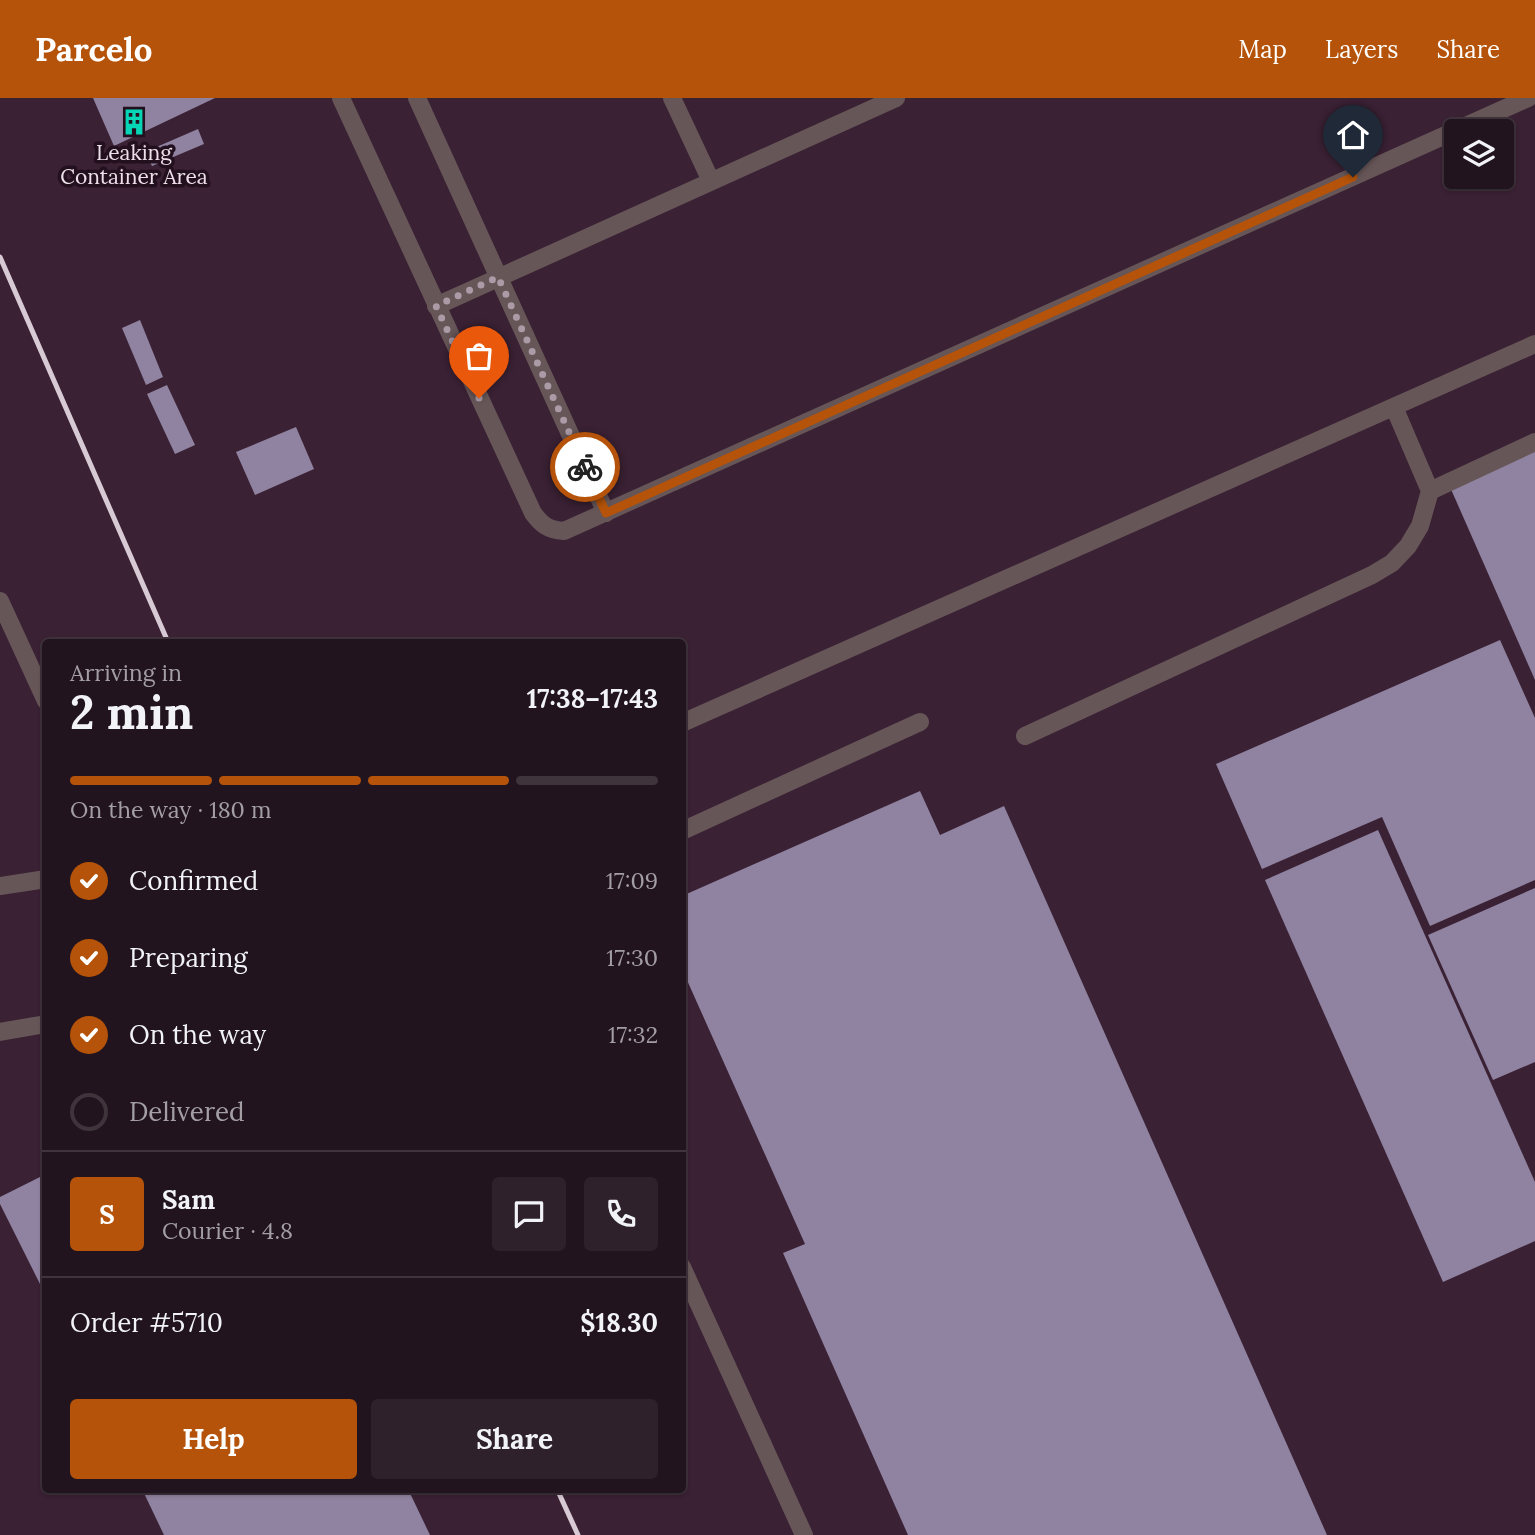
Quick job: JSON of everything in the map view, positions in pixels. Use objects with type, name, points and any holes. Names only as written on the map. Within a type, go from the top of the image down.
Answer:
[{"type":"street","points":[[341,98],[533,513],[542,525],[551,530],[564,531],[1528,98]]},
{"type":"street","points":[[417,98],[606,513]]},
{"type":"street","points":[[672,98],[711,181]]},
{"type":"street","points":[[436,306],[896,98]]},
{"type":"street","points":[[686,721],[1535,344]]},
{"type":"street","points":[[1025,736],[1372,575],[1392,563],[1408,546],[1420,526],[1430,491],[1394,407]]},
{"type":"street","points":[[1430,491],[1535,442]]},
{"type":"street","points":[[0,601],[42,692]]},
{"type":"street","points":[[686,829],[920,722]]},
{"type":"street","points":[[0,886],[42,880]]},
{"type":"street","points":[[0,1032],[42,1025]]},
{"type":"street","points":[[686,1276],[804,1535]]},
{"type":"shaded area","points":[[0,98],[1535,98],[1535,1535],[0,1535]]},
{"type":"building","name":"Leaking Container Area","points":[[93,98],[215,98],[114,146]]},
{"type":"building","points":[[198,129],[204,144],[152,166],[145,152]]},
{"type":"building","points":[[140,320],[163,377],[146,385],[122,328]]},
{"type":"building","points":[[167,385],[195,445],[175,454],[147,394]]},
{"type":"building","points":[[296,427],[314,469],[255,495],[236,452]]},
{"type":"building","points":[[1535,450],[1535,680],[1450,487]]},
{"type":"building","points":[[1500,640],[1535,718],[1535,880],[1430,926],[1382,817],[1262,869],[1216,764]]},
{"type":"building","points":[[920,791],[940,835],[1004,806],[1327,1535],[908,1535],[783,1253],[805,1244],[686,978],[686,894]]},
{"type":"building","points":[[1378,830],[1535,1182],[1535,1241],[1443,1282],[1265,880]]},
{"type":"building","points":[[1535,888],[1535,1062],[1493,1080],[1428,935]]},
{"type":"building","points":[[42,1176],[42,1288],[0,1204],[0,1197]]},
{"type":"building","points":[[144,1493],[410,1493],[430,1535],[164,1535]]},
{"type":"railway","points":[[0,257],[167,639]]},
{"type":"railway","points":[[559,1493],[578,1535]]},
{"type":"way so far","points":[[479,398],[436,306],[498,277],[585,467]]},
{"type":"place","name":"Leaking Container Area","points":[[134,122]]},
{"type":"route","points":[[585,467],[606,513],[1353,177]]}]
